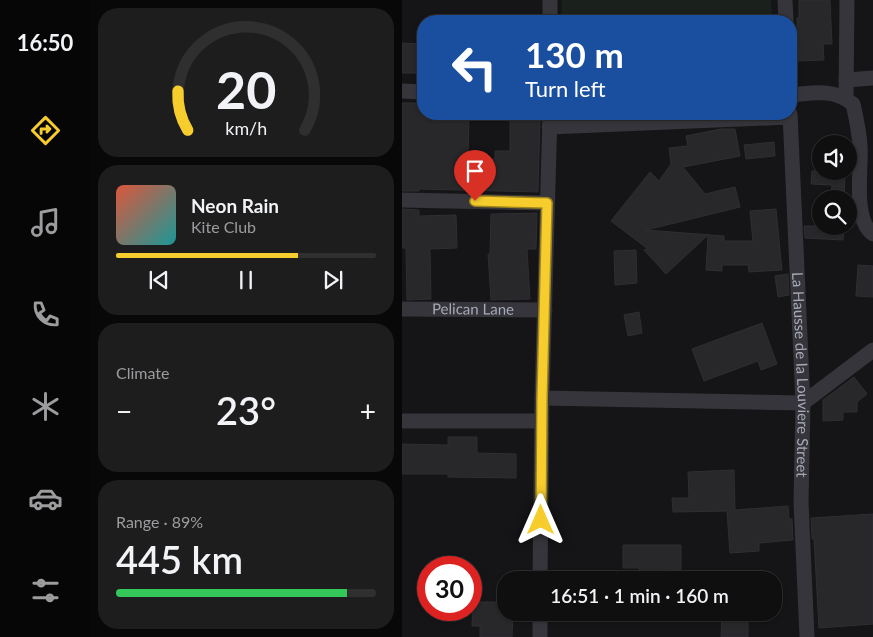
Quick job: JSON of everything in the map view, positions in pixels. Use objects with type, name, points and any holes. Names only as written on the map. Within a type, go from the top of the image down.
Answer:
[{"type":"street","points":[[550,0],[550,15]]},
{"type":"street","points":[[785,0],[786,15]]},
{"type":"street","points":[[847,0],[846,80],[860,146],[861,217],[870,232]]},
{"type":"street","points":[[846,80],[872,78]]},
{"type":"street","points":[[402,92],[417,92]]},
{"type":"street","points":[[797,95],[820,92],[842,95],[849,101]]},
{"type":"street","points":[[540,571],[541,421],[550,120]]},
{"type":"street","name":"La Hausse de la Louviere Street","points":[[790,120],[803,403],[801,502],[806,637]]},
{"type":"street","points":[[402,200],[547,203]]},
{"type":"street","name":"Pelican Lane","points":[[402,309],[545,310]]},
{"type":"street","points":[[542,398],[803,403],[872,350]]},
{"type":"street","points":[[402,421],[541,421]]},
{"type":"street","points":[[540,621],[540,637]]},
{"type":"shaded area","points":[[562,0],[771,0],[772,15],[561,15]]},
{"type":"building","points":[[799,0],[830,0],[832,44],[823,44],[824,60],[798,61],[797,18],[799,18]]},
{"type":"building","points":[[402,43],[417,44],[417,73],[402,73]]},
{"type":"building","points":[[402,103],[417,103],[417,120],[469,120],[468,158],[495,159],[495,151],[510,151],[510,120],[540,120],[538,192],[419,189],[419,191],[402,191]]},
{"type":"building","points":[[721,129],[735,129],[740,156],[683,167],[705,194],[735,187],[740,207],[646,230],[724,236],[724,241],[753,241],[750,211],[776,209],[782,270],[749,272],[748,265],[722,265],[722,271],[706,270],[708,235],[666,274],[644,250],[648,249],[611,221],[650,172],[659,181],[671,164],[669,148],[688,146],[686,136]]},
{"type":"building","points":[[774,142],[775,156],[746,159],[744,145]]},
{"type":"building","points":[[812,171],[812,180],[845,180],[844,190],[832,190],[832,185],[811,184]]},
{"type":"building","points":[[402,209],[419,210],[419,216],[456,215],[457,248],[430,249],[431,299],[407,300],[406,248],[402,248]]},
{"type":"building","points":[[537,213],[536,249],[527,249],[530,299],[491,300],[488,254],[490,254],[491,214]]},
{"type":"building","points":[[804,226],[812,226],[812,235],[843,235],[843,240],[805,238]]},
{"type":"building","points":[[636,250],[637,283],[615,285],[614,251]]},
{"type":"building","points":[[858,265],[873,266],[873,297],[856,296]]},
{"type":"building","points":[[788,274],[789,295],[778,297],[775,276]]},
{"type":"building","points":[[639,312],[642,333],[628,336],[624,315]]},
{"type":"building","points":[[762,323],[777,364],[761,370],[758,361],[704,381],[692,349]]},
{"type":"building","points":[[854,377],[867,394],[857,402],[857,412],[843,412],[843,420],[823,421],[823,400]]},
{"type":"building","points":[[448,437],[477,437],[477,453],[516,454],[516,478],[448,477],[448,474],[402,474],[402,444],[448,445]]},
{"type":"building","points":[[734,470],[735,510],[788,506],[789,519],[792,519],[793,540],[759,543],[759,551],[730,553],[727,511],[673,512],[672,498],[689,498],[688,472]]},
{"type":"building","points":[[873,514],[873,624],[819,628],[811,518]]},
{"type":"building","points":[[623,545],[681,545],[681,570],[639,571],[639,568],[623,568]]},
{"type":"building","points":[[482,602],[497,602],[497,621],[513,621],[512,637],[480,637],[480,626],[472,626],[472,621],[482,621]]},
{"type":"building","points":[[722,621],[748,621],[748,637],[721,637]]},
{"type":"route","points":[[475,201],[547,203],[541,520]]}]
